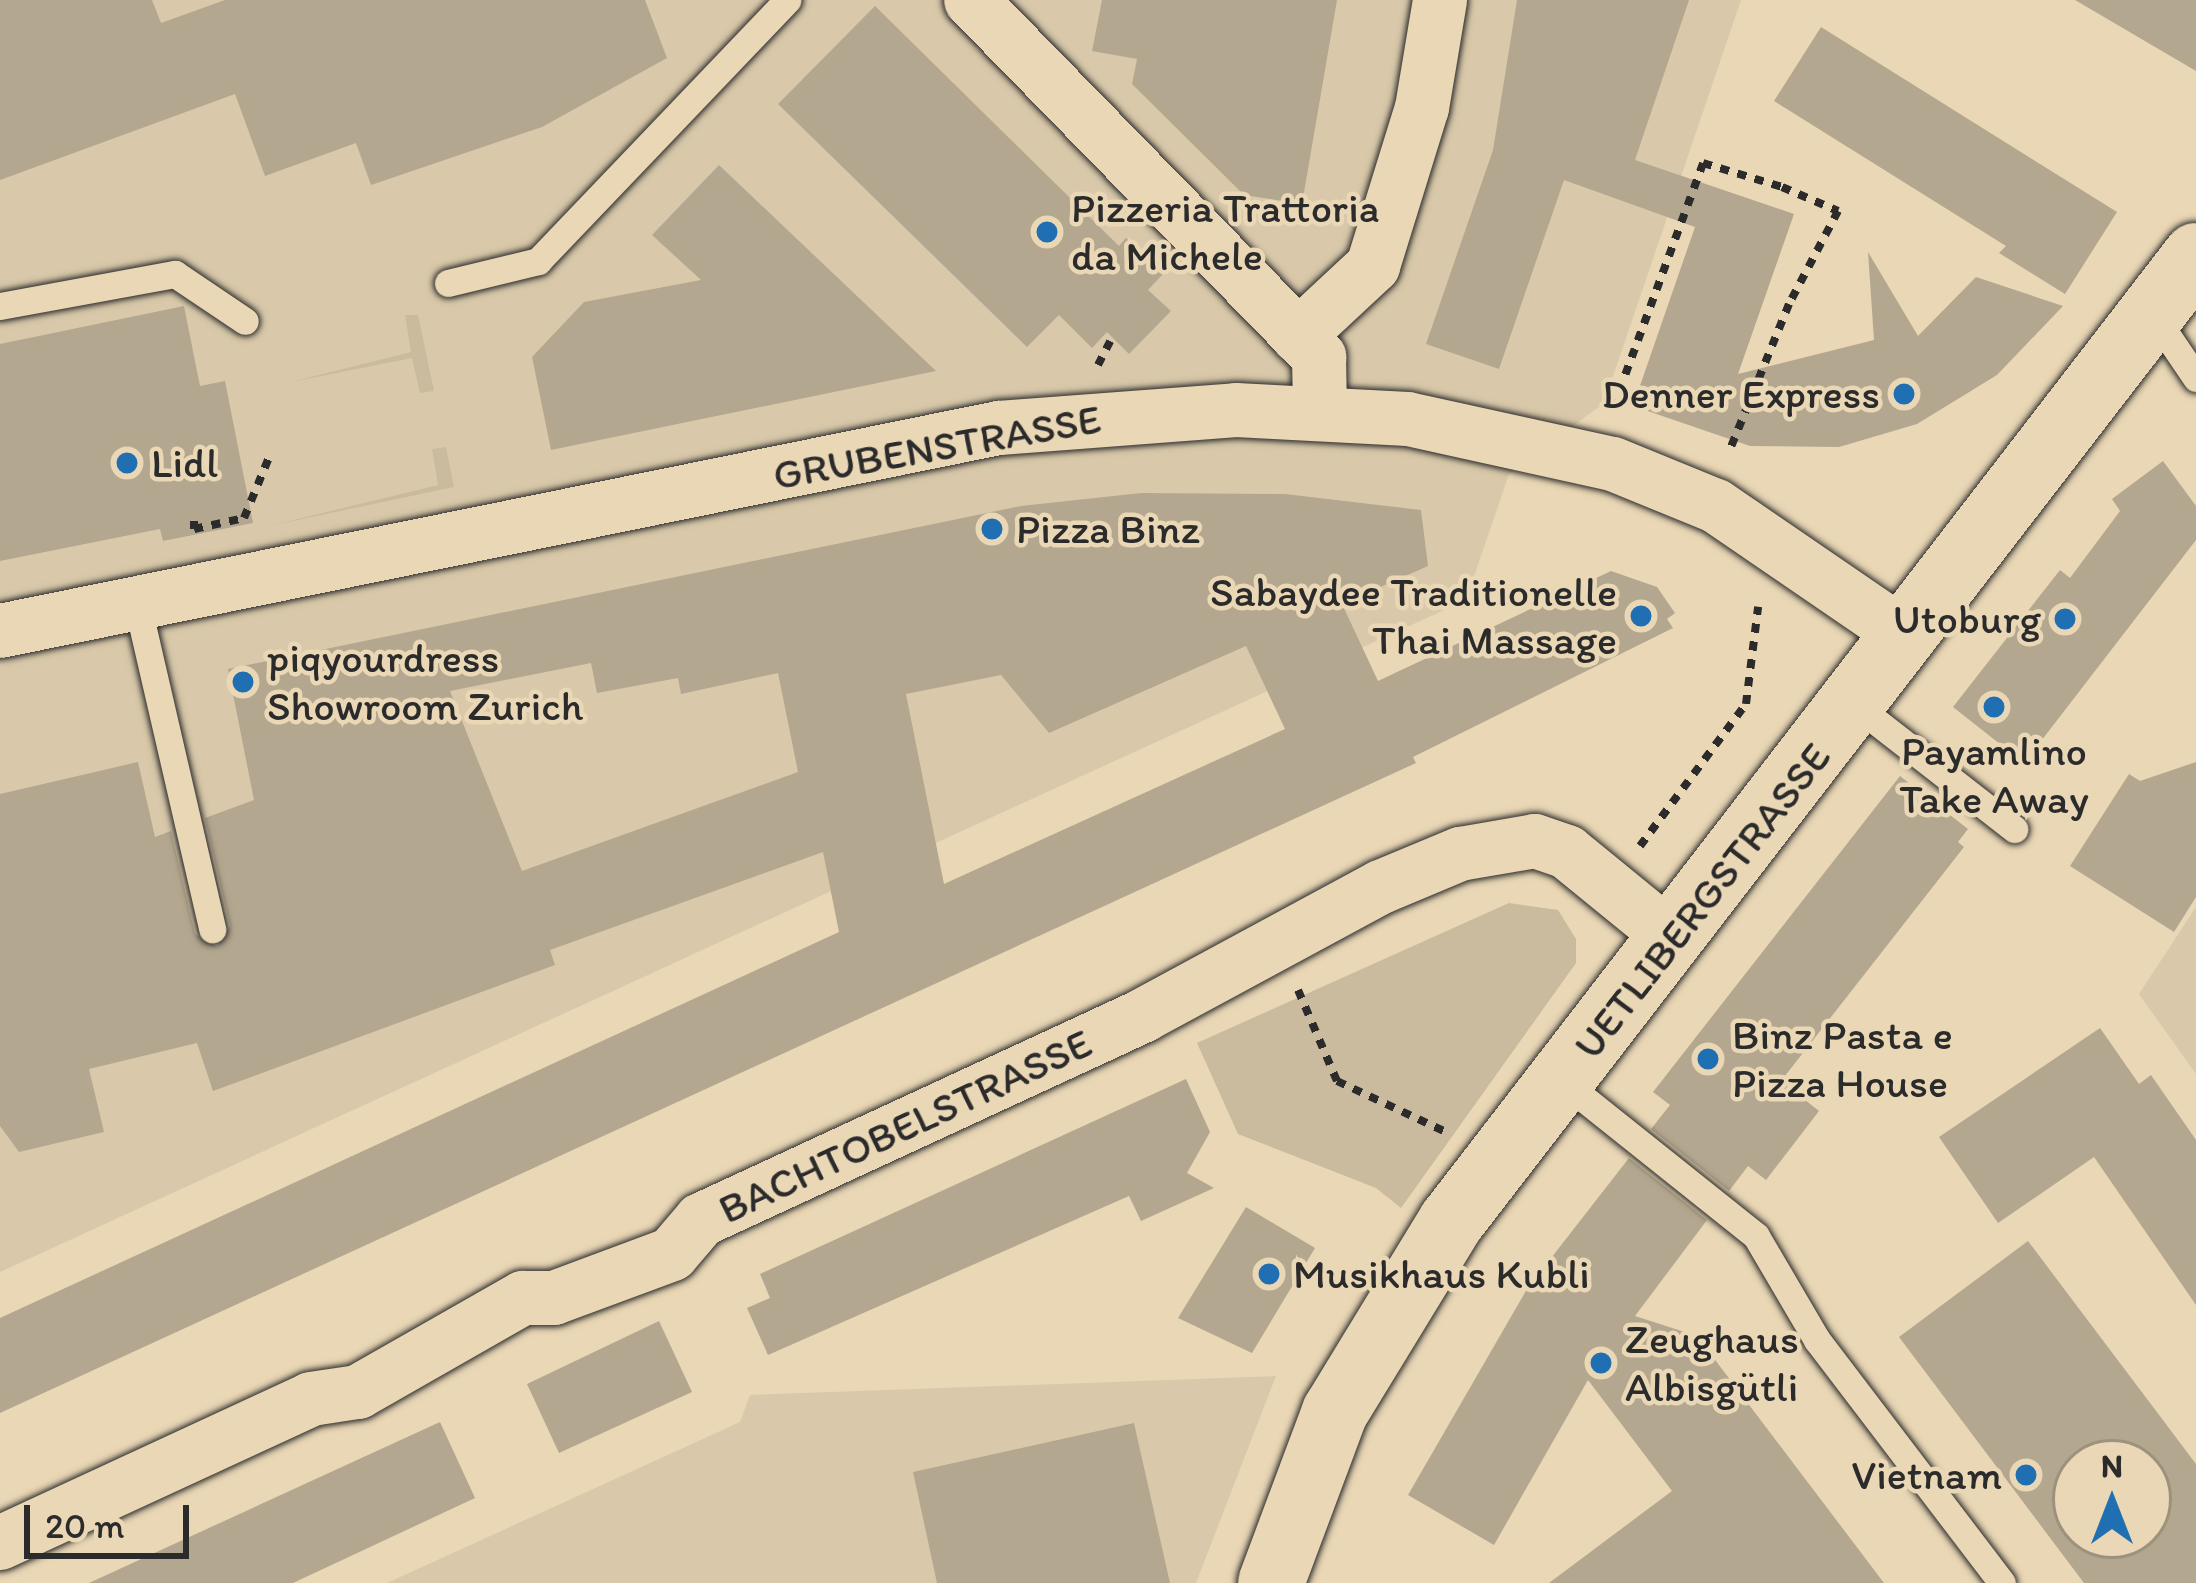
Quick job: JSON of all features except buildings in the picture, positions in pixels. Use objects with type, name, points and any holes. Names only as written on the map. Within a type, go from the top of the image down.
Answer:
[{"type":"main road","name":"UETLIBERGSTRASSE","points":[[1271,1583],[1335,1412],[1398,1301],[1670,936],[1855,705],[2196,256]]},
{"type":"street","points":[[971,0],[1319,357],[1320,411]]},
{"type":"street","points":[[1298,335],[1356,286],[1383,242],[1422,108],[1440,0]]},
{"type":"street","name":"GRUBENSTRASSE","points":[[0,632],[999,428],[1166,411],[1320,411],[1538,442],[1670,485],[1732,516],[1907,637]]},
{"type":"street","name":"BACHTOBELSTRASSE","points":[[0,1543],[311,1399],[358,1392],[524,1298],[554,1298],[672,1254],[701,1220],[1144,1016],[1381,887],[1460,854],[1535,841],[1568,852],[1670,936]]},
{"type":"lane","points":[[448,283],[538,261],[788,0]]},
{"type":"lane","points":[[0,307],[175,274],[245,321]]},
{"type":"lane","points":[[2154,316],[2196,378]]},
{"type":"lane","points":[[137,603],[212,929]]},
{"type":"lane","points":[[1855,705],[2014,830]]},
{"type":"lane","points":[[1562,1081],[1756,1237],[1817,1340],[2002,1583]]},
{"type":"path","points":[[1611,415],[1703,163],[1782,187],[1838,211],[1789,304],[1726,460]]},
{"type":"path","points":[[1098,378],[1097,353],[1111,341]]},
{"type":"path","points":[[194,521],[194,529],[244,518],[270,455]]},
{"type":"path","points":[[1618,897],[1650,828],[1746,704],[1758,608]]},
{"type":"path","points":[[1298,988],[1337,1081],[1462,1139]]},
{"type":"shaded area","points":[[0,0],[1741,0],[1604,403],[1509,474],[1466,600],[0,1272]]},
{"type":"shaded area","points":[[405,315],[418,315],[434,391],[420,393],[412,358],[291,382],[411,352]]},
{"type":"shaded area","points":[[446,447],[454,487],[269,526],[438,485],[432,449]]},
{"type":"shaded area","points":[[1509,903],[1558,910],[1576,939],[1576,963],[1401,1208],[1376,1188],[1238,1134],[1197,1043]]},
{"type":"shaded area","points":[[2196,907],[2196,1074],[2139,994]]},
{"type":"shaded area","points":[[1276,1376],[1196,1583],[387,1583],[740,1422],[750,1395]]},
{"type":"place","name":"Pizzeria Trattoria da Michele","points":[[1047,232]]},
{"type":"place","name":"Denner Express","points":[[1904,394]]},
{"type":"place","name":"Lidl","points":[[127,463]]},
{"type":"place","name":"Pizza Binz","points":[[992,529]]},
{"type":"place","name":"Sabaydee Traditionelle Thai Massage","points":[[1641,616]]},
{"type":"place","name":"Utoburg","points":[[2065,619]]},
{"type":"place","name":"piqyourdress Showroom Zurich","points":[[243,682]]},
{"type":"place","name":"Payamlino Take Away","points":[[1994,707]]},
{"type":"place","name":"Binz Pasta e Pizza House","points":[[1708,1059]]},
{"type":"place","name":"Musikhaus Kubli","points":[[1269,1274]]},
{"type":"place","name":"Zeughaus Albisgütli","points":[[1601,1363]]},
{"type":"place","name":"Vietnam","points":[[2026,1475]]}]
